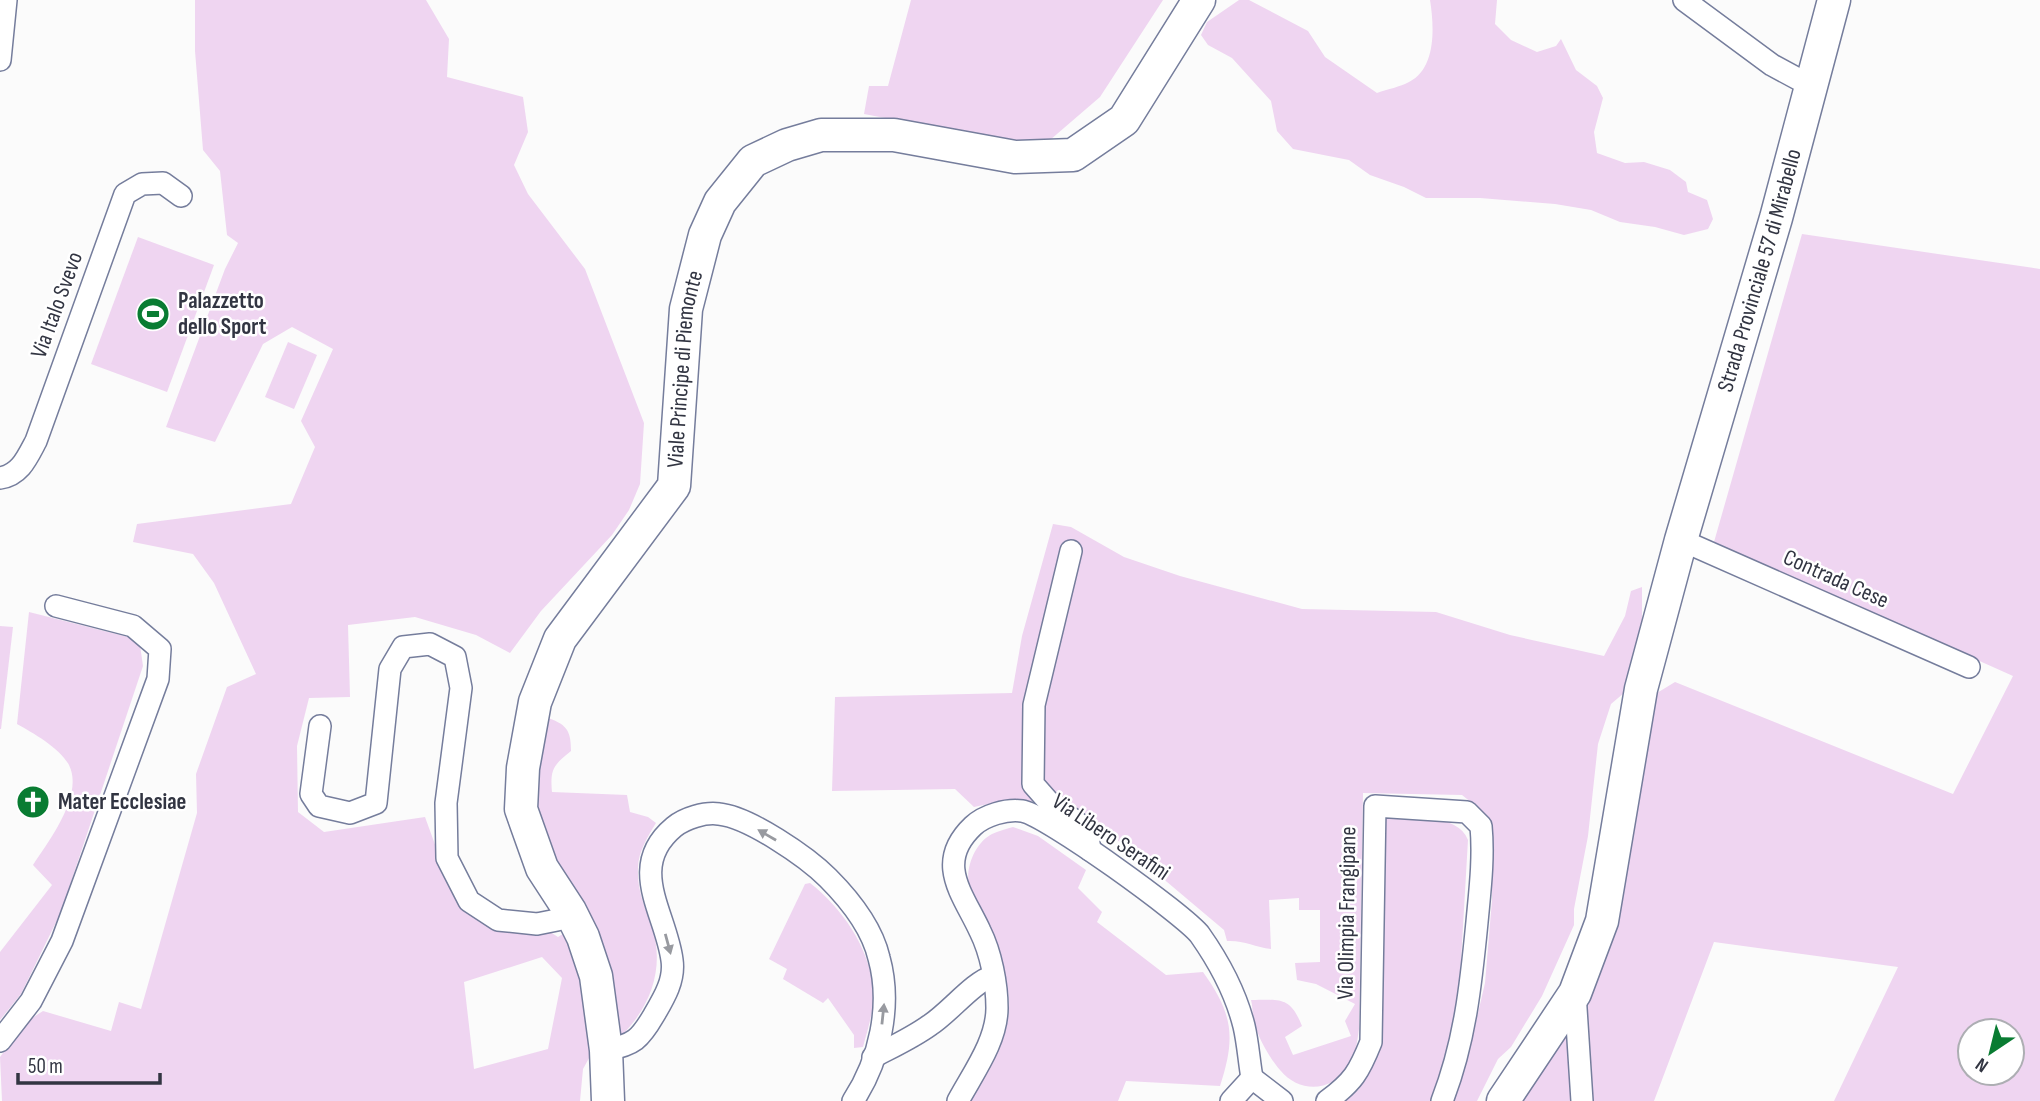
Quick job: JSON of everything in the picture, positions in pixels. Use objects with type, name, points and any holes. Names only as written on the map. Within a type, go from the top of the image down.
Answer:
[{"type":"street","points":[[0,60],[6,0]]},
{"type":"street","name":"Viale Principe di Piemonte","points":[[608,1101],[606,1050],[596,976],[583,937],[570,911],[542,868],[521,808],[523,768],[535,702],[560,639],[674,486],[687,309],[705,235],[720,202],[753,161],[787,145],[821,135],[894,135],[1015,157],[1073,155],[1124,120],[1199,0]]},
{"type":"street","points":[[1684,0],[1772,65],[1811,86]]},
{"type":"street","name":"Strada Provinciale 57 di Mirabello","points":[[1503,1101],[1575,993],[1602,921],[1642,689],[1681,540],[1776,218],[1834,0]]},
{"type":"street","name":"Via Italo Svevo","points":[[0,478],[5,478],[23,467],[36,441],[125,194],[142,184],[163,183],[181,196]]},
{"type":"street","name":"Contrada Cese","points":[[1681,540],[1969,667]]},
{"type":"street","points":[[1071,551],[1034,705],[1032,784],[1048,801],[1087,830],[1090,850]]},
{"type":"street","points":[[0,1041],[31,1001],[62,941],[158,679],[160,649],[133,626],[55,606]]},
{"type":"street","points":[[320,726],[311,794],[319,806],[350,813],[376,803],[390,669],[403,647],[430,644],[455,657],[461,688],[446,803],[447,858],[469,901],[498,920],[537,924],[557,920],[570,911]]},
{"type":"street","name":"Via Olimpia Frangipane","points":[[1326,1101],[1349,1085],[1362,1065],[1371,1042],[1375,806],[1467,812],[1481,826],[1483,851],[1470,1000],[1452,1074],[1442,1101]]},
{"type":"street","name":"Via Libero Serafini","points":[[958,1101],[990,1039],[997,1010],[993,976],[982,933],[954,881],[954,860],[961,841],[974,825],[994,813],[1023,811],[1047,821],[1090,850],[1198,932],[1223,972],[1244,1026],[1252,1078]]},
{"type":"street","points":[[606,1050],[630,1046],[648,1026],[671,983],[673,962],[652,896],[650,870],[655,850],[674,827],[682,822],[691,817],[719,814],[747,823],[809,862],[844,896],[867,928],[879,956],[884,985],[884,1017],[873,1057],[853,1101]]},
{"type":"street","points":[[873,1057],[930,1026],[967,995],[981,979],[993,976]]},
{"type":"street","points":[[1575,993],[1582,1101]]},
{"type":"street","points":[[1231,1101],[1252,1078],[1282,1101]]},
{"type":"shaded area","points":[[195,0],[426,0],[449,39],[447,77],[523,97],[528,132],[514,165],[528,194],[585,269],[644,423],[640,484],[629,510],[612,535],[541,611],[510,653],[476,635],[415,617],[348,625],[350,697],[309,698],[297,746],[298,812],[324,832],[425,817],[449,883],[479,922],[501,928],[544,928],[558,937],[569,930],[579,944],[594,1049],[583,1069],[580,1101],[2,1101],[0,1057],[26,1022],[43,1011],[111,1031],[119,1002],[141,1009],[197,813],[196,774],[227,687],[256,674],[214,583],[193,554],[133,542],[137,524],[291,504],[315,447],[301,421],[333,349],[292,327],[263,344],[215,442],[166,427],[225,269],[238,243],[227,235],[220,171],[203,150],[195,51]],"holes":[[[542,957],[562,978],[548,1049],[474,1069],[464,982]]]},
{"type":"shaded area","points":[[911,0],[1163,0],[1100,97],[1050,140],[1007,141],[864,114],[869,86],[888,86]]},
{"type":"shaded area","points":[[1239,0],[1249,0],[1308,31],[1325,57],[1377,93],[1409,82],[1425,67],[1432,45],[1430,0],[1497,0],[1495,24],[1511,40],[1537,52],[1556,46],[1561,39],[1576,70],[1597,86],[1603,98],[1594,132],[1597,153],[1625,163],[1644,162],[1670,170],[1686,182],[1688,192],[1707,200],[1713,219],[1708,229],[1684,235],[1620,222],[1591,210],[1555,204],[1480,198],[1426,198],[1370,175],[1349,160],[1293,149],[1277,131],[1271,101],[1232,58],[1208,45],[1201,35],[1207,22]]},
{"type":"shaded area","points":[[1802,234],[2040,269],[2040,1101],[1834,1101],[1898,967],[1714,942],[1654,1101],[1522,1101],[1566,1028],[1652,696],[1675,682],[1953,794],[2013,676],[1714,542]]},
{"type":"shaded area","name":"Palazzetto dello Sport","points":[[138,237],[214,265],[167,392],[91,364]]},
{"type":"shaded area","points":[[288,342],[317,355],[294,409],[265,397]]},
{"type":"shaded area","points":[[1053,524],[1071,527],[1124,557],[1180,576],[1302,609],[1436,612],[1510,635],[1604,656],[1625,616],[1631,591],[1642,587],[1642,636],[1637,663],[1624,693],[1611,704],[1598,744],[1588,836],[1574,909],[1574,925],[1542,996],[1511,1047],[1498,1059],[1477,1101],[1453,1101],[1485,983],[1492,900],[1492,842],[1485,820],[1477,807],[1462,795],[1363,793],[1358,1039],[1349,1066],[1342,1075],[1316,1087],[1297,1083],[1276,1065],[1258,1034],[1251,1000],[1277,1000],[1293,1009],[1302,1026],[1285,1037],[1293,1055],[1351,1036],[1345,1021],[1355,1004],[1316,984],[1297,980],[1295,963],[1320,962],[1320,910],[1299,910],[1299,898],[1269,900],[1271,949],[1227,941],[1224,930],[1084,812],[1050,793],[1030,802],[1003,801],[974,807],[955,789],[832,791],[835,697],[1012,693],[1022,636]]},
{"type":"shaded area","points":[[29,612],[128,637],[140,645],[143,666],[61,912],[21,994],[0,1020],[0,952],[52,885],[33,865],[63,817],[72,790],[72,777],[65,759],[46,742],[17,724]]},
{"type":"shaded area","points":[[0,626],[13,627],[1,729],[0,729]]},
{"type":"shaded area","points":[[545,717],[566,728],[571,744],[571,751],[554,768],[552,792],[627,795],[630,812],[648,817],[656,823],[638,862],[641,895],[655,937],[657,952],[654,982],[642,1010],[622,1035],[614,1035],[533,802]]},
{"type":"shaded area","points":[[1386,815],[1444,821],[1463,831],[1468,840],[1459,995],[1451,1036],[1431,1101],[1346,1101],[1359,1089],[1380,1051]]},
{"type":"shaded area","points":[[1013,827],[1038,836],[1086,870],[1078,888],[1102,912],[1097,922],[1166,975],[1203,972],[1221,1001],[1229,1026],[1228,1053],[1220,1086],[1126,1081],[1118,1101],[971,1101],[1002,1041],[1009,1014],[1009,1001],[1000,953],[971,892],[968,878],[970,863],[986,838]]},
{"type":"shaded area","points":[[810,883],[843,916],[866,958],[873,988],[873,1003],[863,1047],[854,1048],[854,1035],[828,998],[823,1003],[783,979],[787,969],[769,959],[805,884]]},
{"type":"place","name":"Palazzetto dello Sport","points":[[153,314]]},
{"type":"place","name":"Mater Ecclesiae","points":[[33,802]]}]
